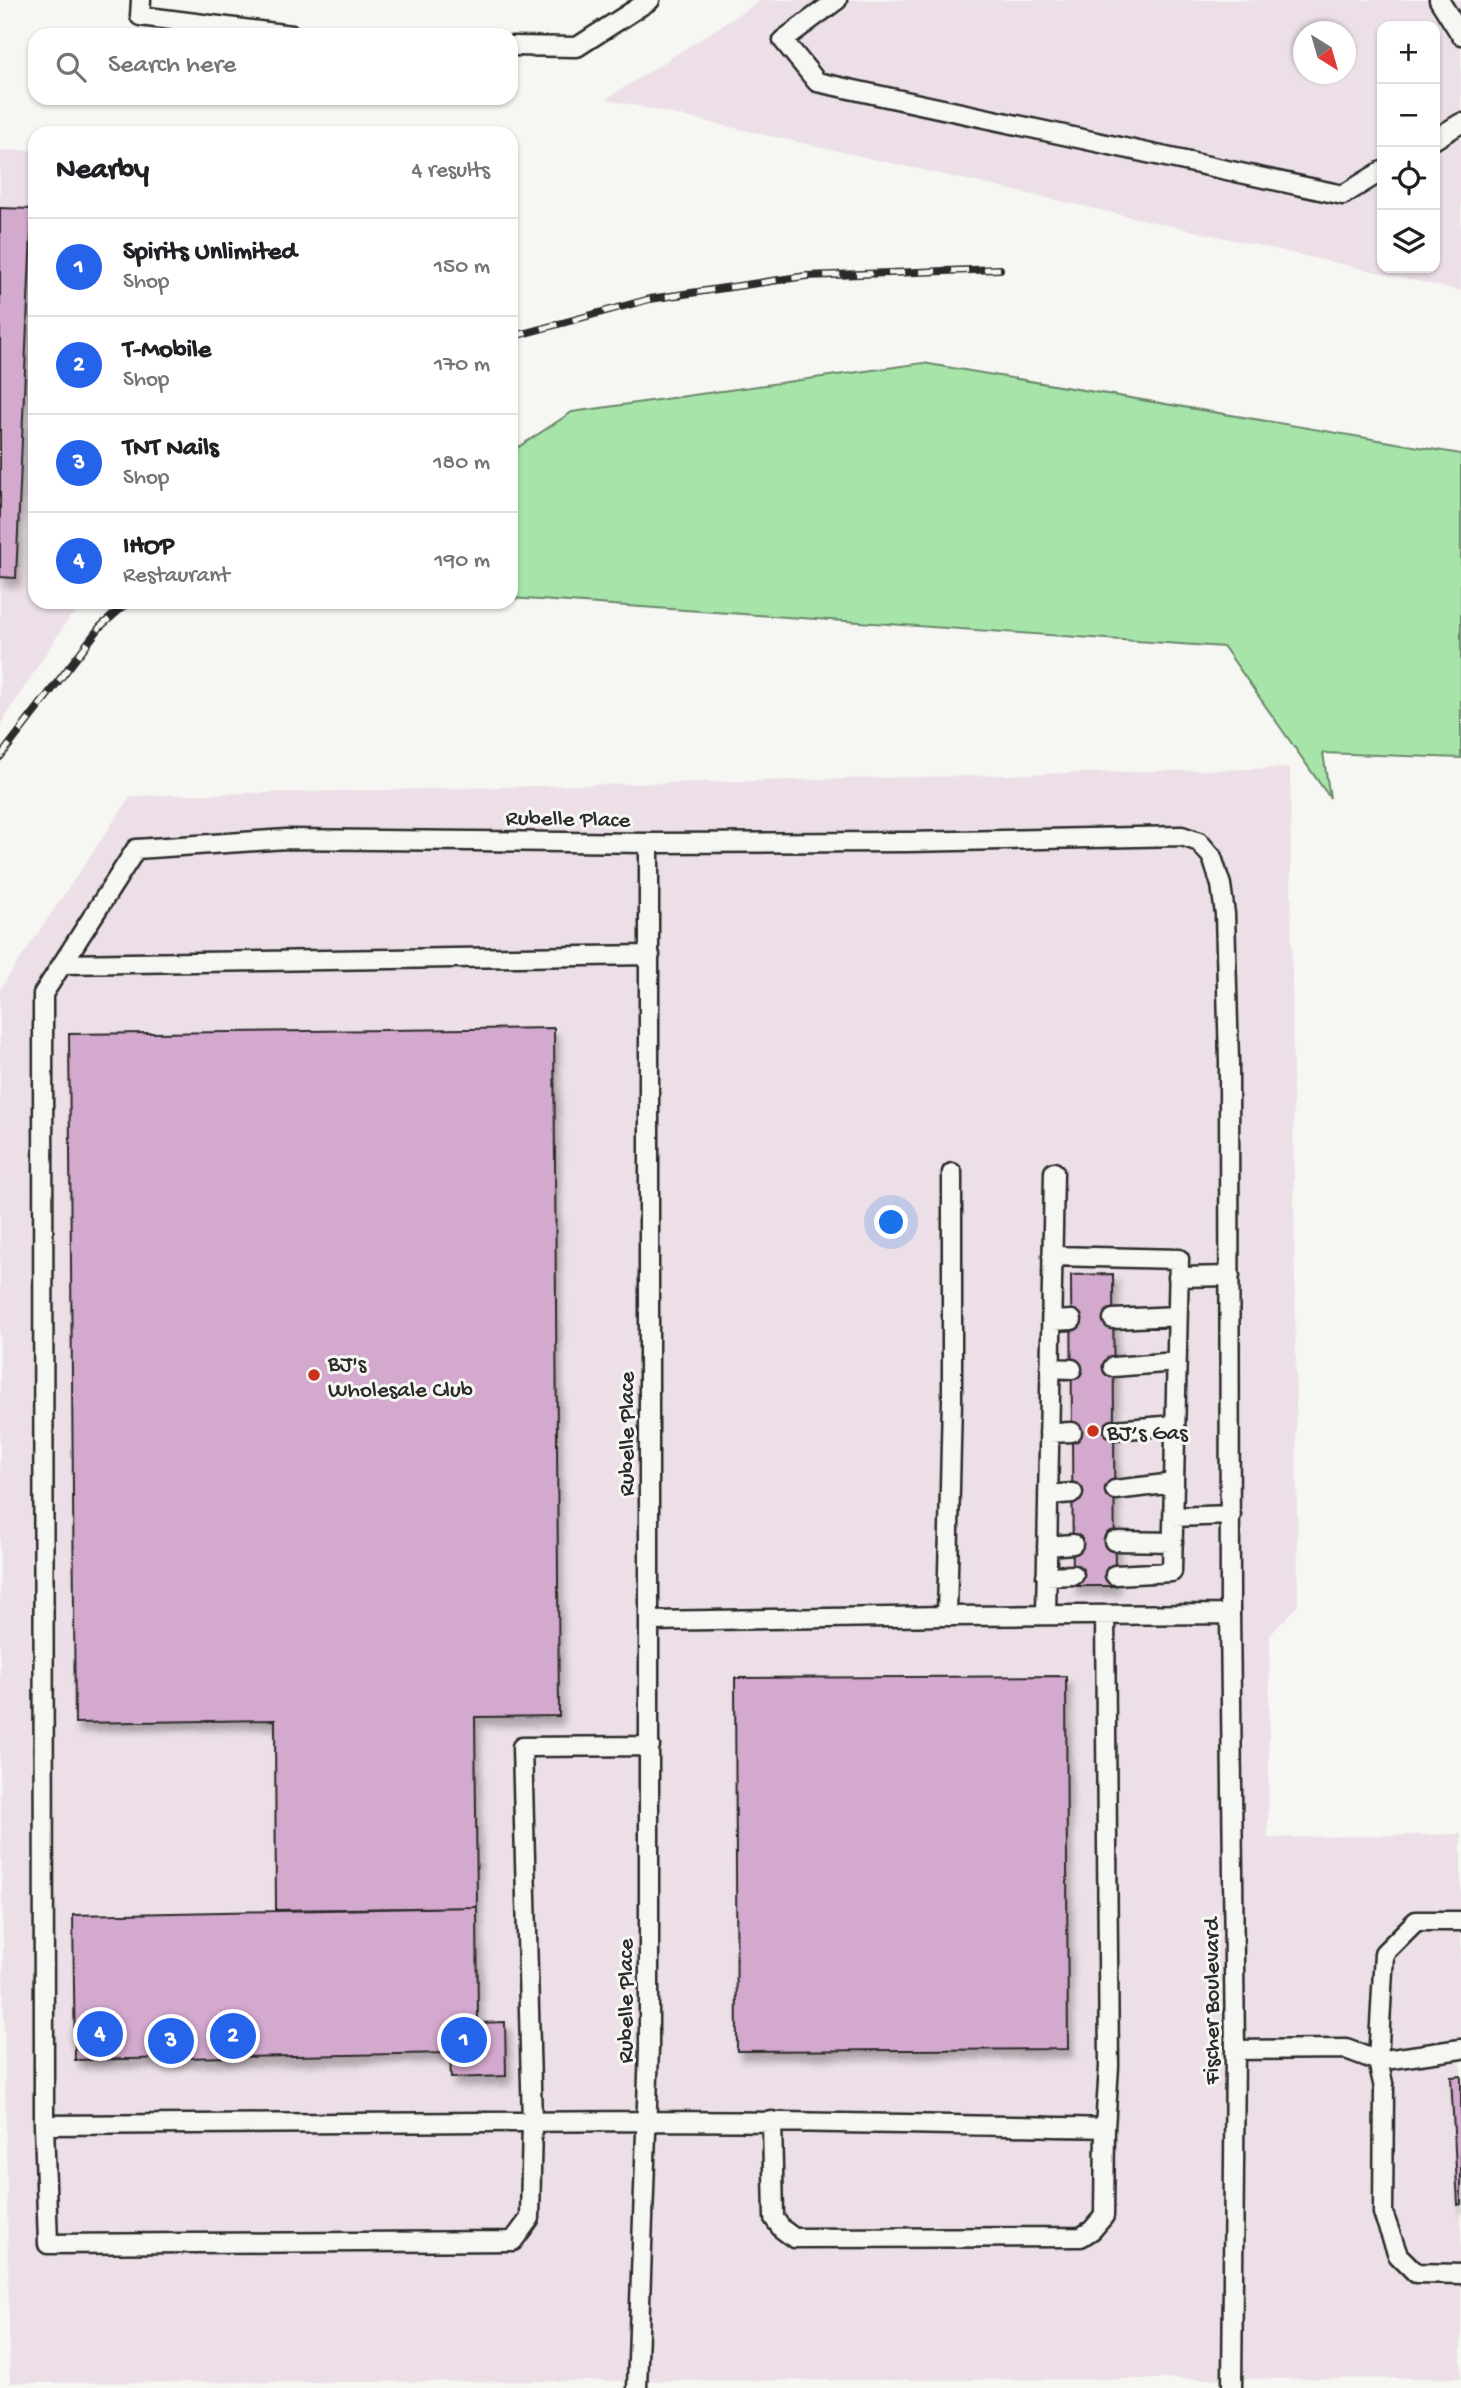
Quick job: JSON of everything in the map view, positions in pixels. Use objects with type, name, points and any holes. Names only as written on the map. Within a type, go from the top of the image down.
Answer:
[{"type":"lane","points":[[141,0],[140,16],[236,28]]},
{"type":"lane","points":[[518,46],[577,47],[650,0]]},
{"type":"lane","points":[[837,0],[783,40],[817,82],[1343,195],[1377,174]]},
{"type":"lane","points":[[1439,0],[1461,35]]},
{"type":"lane","points":[[1440,136],[1461,123]]},
{"type":"lane","name":"Fischer Boulevard","points":[[649,843],[908,842],[1182,836],[1199,842],[1212,856],[1221,885],[1225,914],[1229,1060],[1230,1615],[1236,2050],[1232,2388]]},
{"type":"lane","name":"Rubelle Place","points":[[62,964],[135,849],[286,839],[649,843],[649,2035],[637,2388]]},
{"type":"lane","points":[[650,955],[62,964],[43,994],[44,2125],[48,2244],[513,2241],[530,2218],[532,2122],[522,1747],[650,1746]]},
{"type":"lane","points":[[1046,1615],[1054,1172]]},
{"type":"lane","points":[[947,1616],[952,1400],[952,1173]]},
{"type":"lane","points":[[1052,1256],[1179,1259],[1172,1572],[1115,1574]]},
{"type":"lane","points":[[1178,1277],[1230,1276]]},
{"type":"lane","points":[[1113,1319],[1177,1316]]},
{"type":"lane","points":[[1052,1321],[1072,1320]]},
{"type":"lane","points":[[1113,1367],[1176,1362]]},
{"type":"lane","points":[[1050,1368],[1072,1369]]},
{"type":"lane","points":[[1114,1430],[1175,1425]]},
{"type":"lane","points":[[1049,1433],[1072,1432]]},
{"type":"lane","points":[[1115,1490],[1174,1483]]},
{"type":"lane","points":[[1048,1495],[1073,1493]]},
{"type":"lane","points":[[1173,1517],[1231,1515]]},
{"type":"lane","points":[[1114,1541],[1172,1542]]},
{"type":"lane","points":[[1047,1546],[1073,1544]]},
{"type":"lane","points":[[1046,1576],[1073,1575]]},
{"type":"lane","points":[[650,1621],[1230,1615]]},
{"type":"lane","points":[[772,2121],[774,2218],[782,2229],[794,2238],[1081,2237],[1104,2216],[1109,2066],[1105,1616]]},
{"type":"lane","points":[[1461,1922],[1416,1921],[1384,1953],[1378,2061],[1384,2088],[1383,2213],[1398,2255],[1416,2273],[1461,2274]]},
{"type":"lane","points":[[1236,2050],[1346,2049],[1378,2061],[1461,2049]]},
{"type":"lane","points":[[44,2125],[772,2121],[1105,2128]]},
{"type":"shaded area","points":[[762,0],[1461,0],[1461,291],[1381,273],[1440,273],[1440,21],[1377,21],[1377,272],[606,99]]},
{"type":"shaded area","points":[[28,150],[28,609],[81,609],[69,618],[0,725],[0,151]]},
{"type":"shaded area","points":[[1290,768],[1298,1605],[1270,1635],[1268,1838],[1461,1834],[1461,2378],[10,2383],[0,1764],[0,989],[131,796]]},
{"type":"green space","points":[[923,363],[1461,454],[1461,758],[1323,753],[1330,798],[1224,647],[518,598],[518,447],[572,412]]},
{"type":"building","points":[[0,208],[28,209],[28,301],[16,578],[0,577]]},
{"type":"building","name":"BJ's Wholesale Club","points":[[554,1028],[559,1716],[475,1717],[477,1907],[276,1910],[275,1720],[75,1723],[69,1034]]},
{"type":"building","name":"BJ’s Gas","points":[[1113,1274],[1115,1586],[1073,1586],[1071,1275]]},
{"type":"building","points":[[1066,1676],[1068,2049],[737,2051],[735,1678]]},
{"type":"building","points":[[477,1907],[478,2023],[505,2022],[506,2076],[451,2078],[450,2053],[75,2060],[73,1915]]},
{"type":"building","points":[[1461,2076],[1461,2204],[1458,2205],[1451,2077]]},
{"type":"railway","points":[[518,335],[650,299],[806,276],[1000,269]]},
{"type":"railway","points":[[0,757],[100,627],[120,609]]},
{"type":"place","name":"BJ's Wholesale Club","points":[[314,1375]]},
{"type":"place","name":"BJ’s Gas","points":[[1093,1431]]},
{"type":"place","name":"IHOP","points":[[100,2034]]},
{"type":"place","name":"T-Mobile","points":[[233,2036]]},
{"type":"place","name":"Spirits Unlimited","points":[[464,2040]]},
{"type":"place","name":"TNT Nails","points":[[171,2041]]}]
